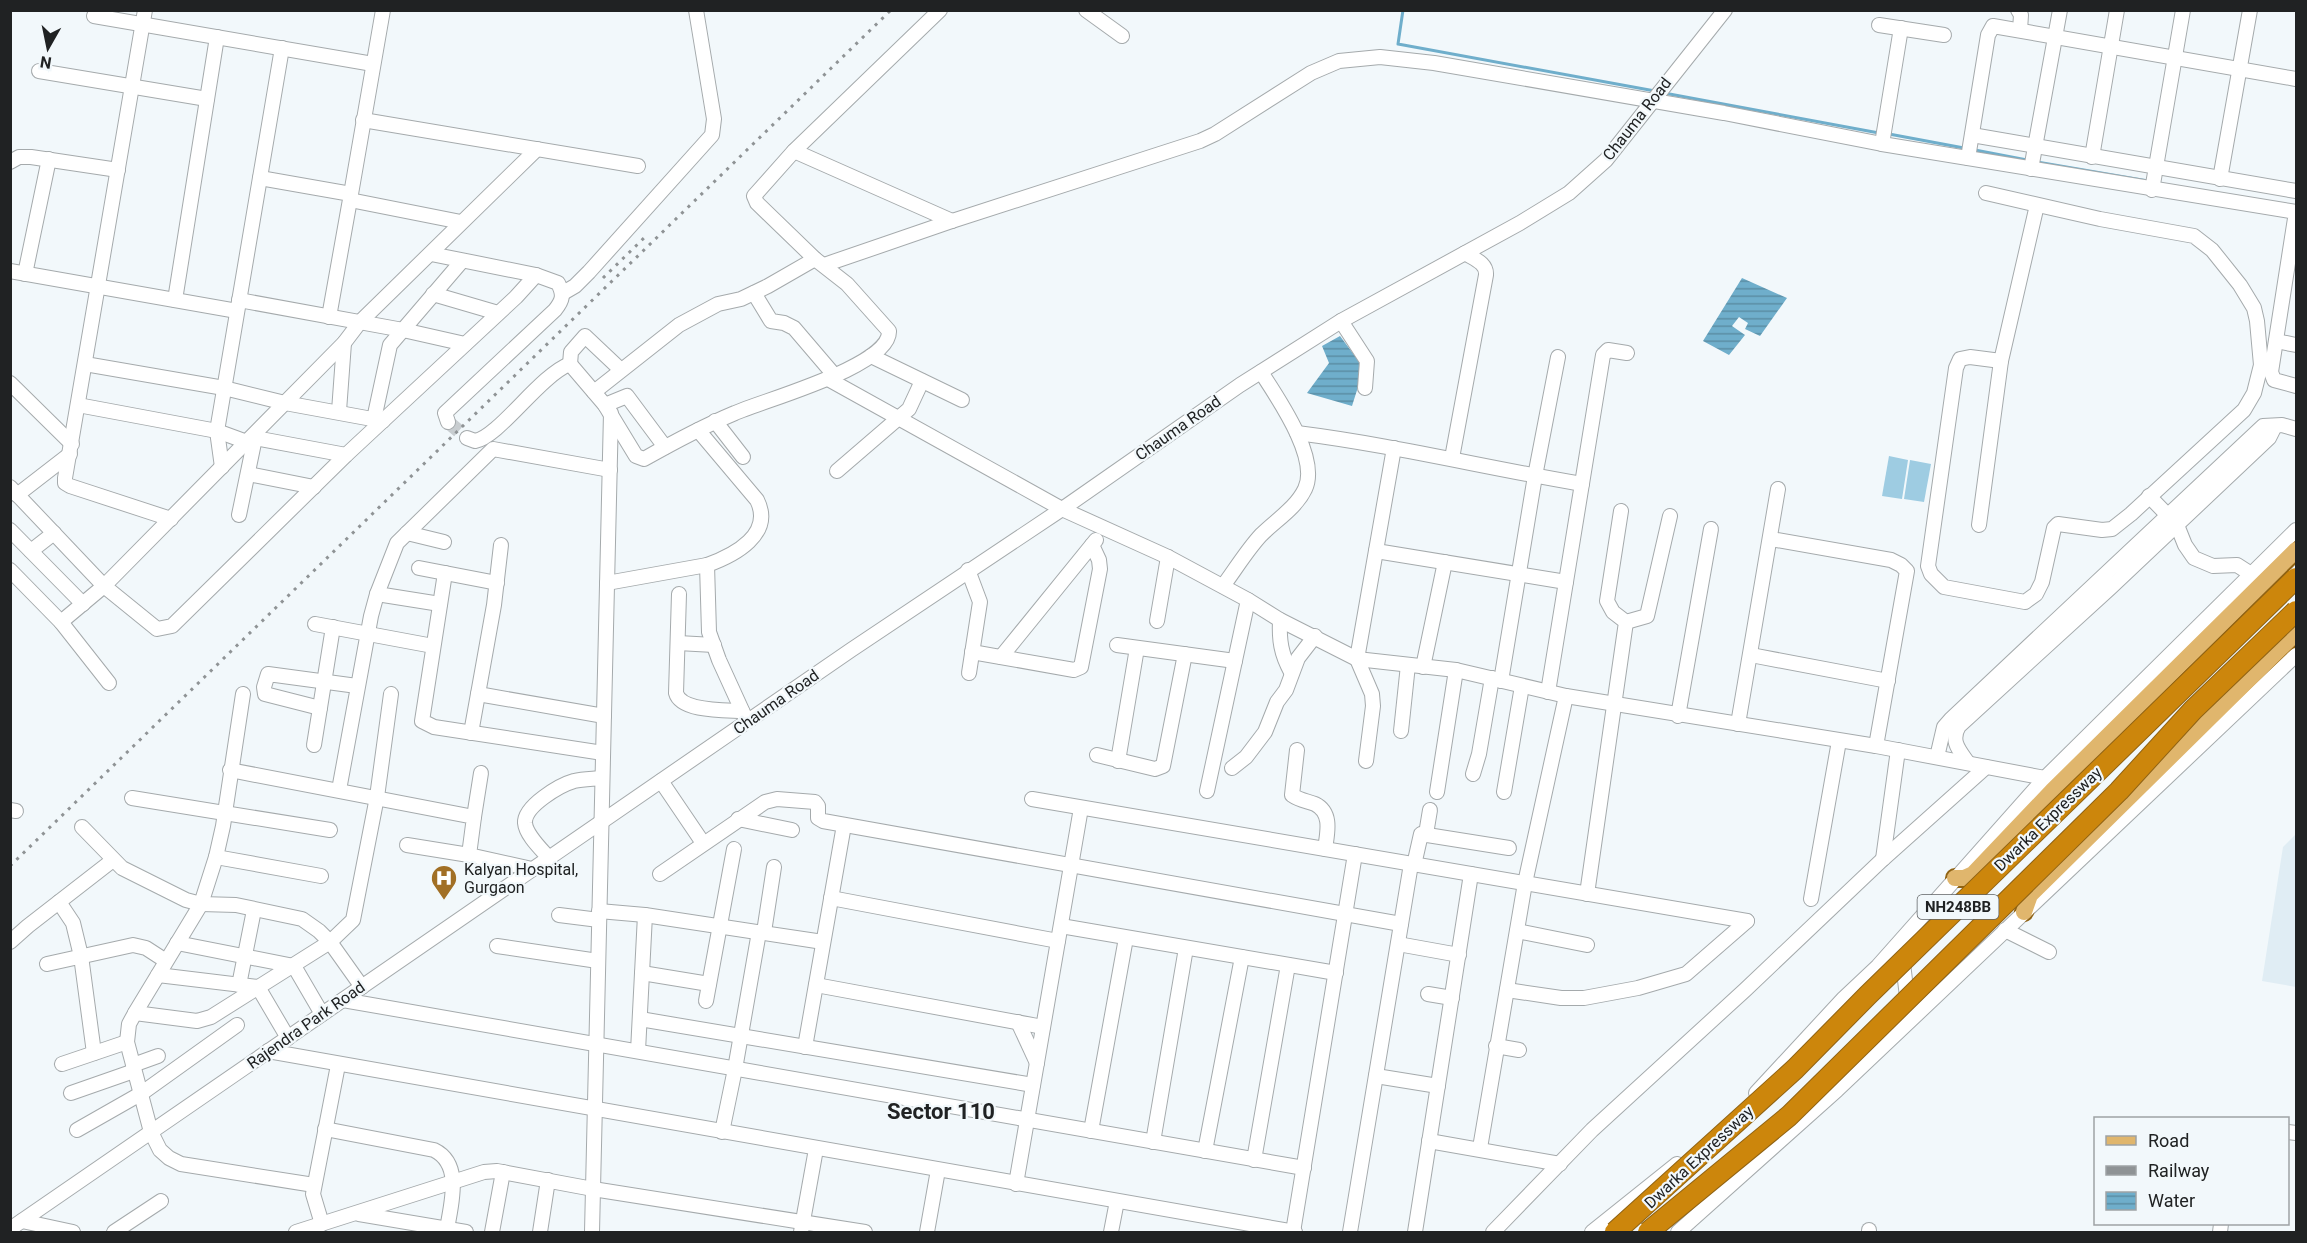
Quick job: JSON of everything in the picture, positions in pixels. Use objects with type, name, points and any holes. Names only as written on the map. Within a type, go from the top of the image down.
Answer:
[{"type":"highway","name":"Dwarka Expressway","points":[[1615,1233],[1795,1069],[1885,978],[2296,578]]},
{"type":"highway","name":"Dwarka Expressway","points":[[1648,1233],[1789,1116],[2119,791],[2193,710],[2296,611]]},
{"type":"main road","points":[[1955,878],[1964,878],[1973,874],[2296,550]]},
{"type":"main road","points":[[2024,912],[2030,895],[2296,633]]},
{"type":"street","points":[[329,317],[383,10]]},
{"type":"street","points":[[563,293],[575,286],[589,272],[712,135],[714,119],[696,10]]},
{"type":"street","points":[[621,370],[585,336],[571,352],[570,364],[608,409],[636,456],[644,459],[715,421],[831,377],[871,356],[884,344],[889,335],[888,331],[847,284],[820,262],[755,199],[756,193],[794,151],[940,10]]},
{"type":"street","points":[[1086,10],[1122,36]]},
{"type":"street","name":"Chauma Road","points":[[602,822],[661,781],[745,716],[1062,509],[1261,372],[1341,321],[1520,223],[1569,193],[1606,160],[1725,10]]},
{"type":"street","points":[[2018,10],[2021,15],[2020,30]]},
{"type":"street","points":[[2031,169],[2060,10]]},
{"type":"street","points":[[2092,156],[2117,10]]},
{"type":"street","points":[[2153,180],[2183,10]]},
{"type":"street","points":[[2220,179],[2250,10]]},
{"type":"street","points":[[94,16],[144,17],[217,37],[373,64]]},
{"type":"street","points":[[144,17],[65,483],[171,519]]},
{"type":"street","points":[[1879,25],[1944,35]]},
{"type":"street","points":[[1968,158],[1989,30],[1993,26],[2296,79]]},
{"type":"street","points":[[1882,144],[1901,28]]},
{"type":"street","points":[[175,300],[217,37]]},
{"type":"street","points":[[222,467],[217,431],[282,48]]},
{"type":"street","points":[[594,392],[678,325],[718,304],[741,299],[820,262],[1200,141],[1215,134],[1311,73],[1339,61],[1380,57],[1657,95],[1882,144],[2031,169],[2153,180],[2220,179],[2296,191]]},
{"type":"street","points":[[39,71],[207,99]]},
{"type":"street","points":[[363,120],[638,166]]},
{"type":"street","points":[[1972,135],[2092,156],[2153,180],[2296,212],[2271,376],[2278,383],[2296,386]]},
{"type":"street","points":[[62,622],[104,586],[251,440],[344,343],[360,322],[537,149]]},
{"type":"street","points":[[794,151],[952,221]]},
{"type":"street","points":[[10,162],[19,157],[49,159],[118,170]]},
{"type":"street","points":[[49,159],[18,272],[175,300],[329,317],[465,344]]},
{"type":"street","points":[[260,178],[461,222]]},
{"type":"street","points":[[1986,193],[2037,206],[2193,236],[2212,250],[2229,269],[2254,308],[2260,365],[2250,402],[2244,410],[2112,529],[2058,524],[2054,528],[2042,582],[2036,594],[2025,602],[1944,587],[1931,574],[1928,566],[1956,368],[1960,359],[1970,357],[2001,361]]},
{"type":"street","points":[[1979,525],[2001,361],[2037,206]]},
{"type":"street","points":[[1452,458],[1486,275],[1484,265],[1465,253]]},
{"type":"street","points":[[431,254],[536,274],[558,283],[563,293],[561,302],[555,310],[445,413],[448,422]]},
{"type":"street","points":[[379,420],[390,345],[462,261]]},
{"type":"street","points":[[71,449],[14,491],[104,586],[157,629],[172,626],[379,420],[516,297],[536,274]]},
{"type":"street","points":[[754,293],[771,321],[784,323],[794,328],[831,377],[898,420],[1062,509],[1168,557],[1280,620],[1357,659],[1456,670],[1566,696],[1678,716],[1876,746],[2046,778]]},
{"type":"street","points":[[433,294],[498,313]]},
{"type":"street","points":[[1341,321],[1366,361],[1365,388]]},
{"type":"street","points":[[2276,341],[2296,345]]},
{"type":"street","points":[[339,411],[344,343]]},
{"type":"street","points":[[1548,692],[1602,355],[1608,350],[1627,352]]},
{"type":"street","points":[[871,356],[962,400]]},
{"type":"street","points":[[1473,774],[1519,574],[1534,476],[1558,357]]},
{"type":"street","points":[[85,364],[224,388],[285,403],[379,420]]},
{"type":"street","points":[[467,438],[475,441],[486,437],[534,392],[570,364]]},
{"type":"street","points":[[1223,586],[1260,536],[1294,505],[1306,487],[1307,469],[1297,433],[1261,372]]},
{"type":"street","points":[[837,471],[898,420],[912,405],[922,381]]},
{"type":"street","points":[[10,383],[71,449]]},
{"type":"street","points":[[608,409],[627,396],[665,447]]},
{"type":"street","points":[[78,405],[217,431],[251,440],[346,455]]},
{"type":"street","points":[[592,1233],[610,470],[608,409]]},
{"type":"street","points":[[715,421],[743,457]]},
{"type":"street","points":[[1937,757],[1944,727],[1951,719],[2186,507],[2263,426],[2290,426],[2296,429]]},
{"type":"street","points":[[607,583],[707,565],[722,560],[741,548],[759,530],[762,520],[757,500],[698,430]]},
{"type":"street","points":[[1297,433],[1452,458],[1582,484]]},
{"type":"street","points":[[239,515],[248,474],[251,440]]},
{"type":"street","points":[[1366,761],[1373,706],[1372,694],[1357,659],[1394,448]]},
{"type":"street","points":[[339,790],[368,633],[377,594],[393,549],[493,449],[610,470]]},
{"type":"street","points":[[248,474],[314,487]]},
{"type":"street","points":[[2164,484],[2186,507]]},
{"type":"street","points":[[1738,724],[1778,489]]},
{"type":"street","points":[[2149,496],[2172,520],[2194,558],[2214,566],[2237,565],[2251,574]]},
{"type":"street","points":[[1621,512],[1607,602],[1613,612],[1626,622]]},
{"type":"street","points":[[1626,622],[1647,616],[1670,516]]},
{"type":"street","points":[[1968,763],[1955,742],[1955,733],[1959,726],[2172,520]]},
{"type":"street","points":[[1001,657],[1104,528]]},
{"type":"street","points":[[1678,716],[1711,529]]},
{"type":"street","points":[[10,530],[83,604]]},
{"type":"street","points":[[1592,1233],[1700,1146],[1764,1085],[1844,998],[1878,966],[2046,778],[2296,530]]},
{"type":"street","points":[[31,551],[54,533]]},
{"type":"street","points":[[407,533],[444,542]]},
{"type":"street","points":[[1771,538],[1891,560],[1907,571],[1876,746]]},
{"type":"street","points":[[471,733],[497,583],[501,545]]},
{"type":"street","points":[[972,652],[1074,670],[1082,667],[1100,569],[1099,560],[1092,545]]},
{"type":"street","points":[[1376,551],[1566,582]]},
{"type":"street","points":[[1157,621],[1168,557]]},
{"type":"street","points":[[1423,667],[1444,562]]},
{"type":"street","points":[[707,565],[708,624],[714,645],[745,716]]},
{"type":"street","points":[[419,568],[497,583]]},
{"type":"street","points":[[10,570],[62,622],[109,683]]},
{"type":"street","points":[[968,570],[980,603],[969,673]]},
{"type":"street","points":[[446,573],[422,721],[434,727],[603,753]]},
{"type":"street","points":[[377,594],[440,604]]},
{"type":"street","points":[[679,594],[676,693],[678,699],[683,703],[745,716]]},
{"type":"street","points":[[1207,791],[1248,600]]},
{"type":"street","points":[[1280,620],[1280,646],[1283,658],[1291,672]]},
{"type":"street","points":[[1587,894],[1626,622]]},
{"type":"street","points":[[315,624],[433,646]]},
{"type":"street","points":[[314,745],[333,627]]},
{"type":"street","points":[[1232,768],[1246,757],[1265,732],[1298,658],[1315,636]]},
{"type":"street","points":[[678,643],[714,645]]},
{"type":"street","points":[[1118,645],[1235,662]]},
{"type":"street","points":[[1118,761],[1137,648]]},
{"type":"street","points":[[1097,755],[1155,769],[1163,766],[1185,654]]},
{"type":"street","points":[[1751,655],[1888,681]]},
{"type":"street","points":[[1678,1233],[1910,1022],[2296,655]]},
{"type":"street","points":[[1401,731],[1408,665]]},
{"type":"street","points":[[1437,792],[1456,670]]},
{"type":"street","points":[[320,708],[265,694],[265,679],[268,674],[274,673],[357,686]]},
{"type":"street","points":[[1504,792],[1522,686]]},
{"type":"street","points":[[243,694],[216,858],[201,904],[135,1012],[127,1033],[127,1042],[151,1132],[160,1150],[168,1158],[181,1164],[314,1185]]},
{"type":"street","points":[[135,1012],[204,1021],[330,942],[353,920],[377,797],[391,694]]},
{"type":"street","points":[[478,694],[604,716]]},
{"type":"street","points":[[1480,1148],[1525,883],[1566,696]]},
{"type":"street","points":[[1940,738],[1955,742]]},
{"type":"street","points":[[1811,899],[1839,741]]},
{"type":"street","points":[[1297,750],[1292,795],[1299,800],[1313,804],[1325,814],[1329,823],[1325,849]]},
{"type":"street","points":[[1882,859],[1898,750]]},
{"type":"street","points":[[1493,1233],[1592,1130],[1754,982],[1882,859],[1986,767]]},
{"type":"street","points":[[230,770],[474,817]]},
{"type":"street","points":[[469,855],[482,773]]},
{"type":"street","points":[[549,858],[530,834],[525,824],[526,815],[532,807],[559,787],[574,781],[603,778]]},
{"type":"street","points":[[661,781],[703,843]]},
{"type":"street","points":[[132,798],[330,830]]},
{"type":"street","points":[[660,874],[765,801],[788,799],[815,802],[818,806],[819,819],[844,825],[1401,924]]},
{"type":"street","points":[[1032,799],[1747,921],[1686,974],[1638,988],[1584,998],[1561,998],[1507,990]]},
{"type":"street","points":[[1016,1184],[1081,808]]},
{"type":"street","points":[[1426,834],[1430,810]]},
{"type":"street","points":[[735,821],[792,830]]},
{"type":"street","points":[[706,1001],[735,821]]},
{"type":"street","name":"Rajendra Park Road","points":[[16,1225],[602,822]]},
{"type":"street","points":[[805,1047],[844,825]]},
{"type":"street","points":[[82,827],[122,868],[169,892],[201,904],[222,904],[302,919],[330,942],[362,987]]},
{"type":"street","points":[[1350,1233],[1401,924],[1421,834],[1509,848]]},
{"type":"street","points":[[407,844],[532,869]]},
{"type":"street","points":[[268,1051],[595,1111],[1294,1232],[1355,854]]},
{"type":"street","points":[[216,858],[321,876]]},
{"type":"street","points":[[10,942],[113,860]]},
{"type":"street","points":[[722,1132],[774,867]]},
{"type":"street","points":[[1415,1233],[1472,874]]},
{"type":"street","points":[[831,898],[1058,941]]},
{"type":"street","points":[[59,903],[73,923],[81,956],[94,1053]]},
{"type":"street","points":[[239,985],[254,910]]},
{"type":"street","points":[[559,915],[645,915],[823,942]]},
{"type":"street","points":[[638,1051],[645,915]]},
{"type":"street","points":[[1061,926],[1336,974]]},
{"type":"street","points":[[2006,930],[2049,952]]},
{"type":"street","points":[[1517,931],[1587,945]]},
{"type":"street","points":[[1091,1131],[1126,938]]},
{"type":"street","points":[[1900,939],[1910,1022]]},
{"type":"street","points":[[177,943],[294,966],[322,1014]]},
{"type":"street","points":[[1398,944],[1459,955]]},
{"type":"street","points":[[48,964],[133,945],[146,948],[166,961]]},
{"type":"street","points":[[497,946],[598,961]]},
{"type":"street","points":[[1153,1142],[1186,948]]},
{"type":"street","points":[[1205,1151],[1242,957]]},
{"type":"street","points":[[1254,1160],[1288,965]]},
{"type":"street","points":[[642,973],[709,984]]},
{"type":"street","points":[[158,975],[258,987]]},
{"type":"street","points":[[816,985],[1043,1027]]},
{"type":"street","points":[[258,987],[288,1038]]},
{"type":"street","points":[[1428,994],[1452,998]]},
{"type":"street","points":[[343,1000],[1304,1168]]},
{"type":"street","points":[[640,1019],[1033,1085]]},
{"type":"street","points":[[1018,1022],[1037,1063]]},
{"type":"street","points":[[77,1130],[142,1092],[237,1025]]},
{"type":"street","points":[[62,1064],[127,1042]]},
{"type":"street","points":[[1496,1046],[1519,1050]]},
{"type":"street","points":[[71,1093],[158,1056]]},
{"type":"street","points":[[322,1224],[313,1194],[338,1065]]},
{"type":"street","points":[[1376,1076],[1438,1086]]},
{"type":"street","points":[[325,1129],[434,1150],[444,1156],[454,1184],[447,1229]]},
{"type":"street","points":[[1429,1141],[1480,1148],[1560,1164]]},
{"type":"street","points":[[802,1228],[816,1149]]},
{"type":"street","points":[[927,1233],[938,1170]]},
{"type":"street","points":[[296,1233],[454,1184],[484,1172],[503,1172],[802,1228],[865,1233]]},
{"type":"street","points":[[492,1233],[503,1172]]},
{"type":"street","points":[[540,1233],[548,1180]]},
{"type":"street","points":[[114,1233],[161,1201]]},
{"type":"street","points":[[1111,1233],[1117,1201]]},
{"type":"street","points":[[357,1213],[466,1233]]},
{"type":"street","points":[[16,1225],[65,1232]]},
{"type":"shaded area","points":[[1889,456],[1908,460],[1902,499],[1882,496]]},
{"type":"shaded area","points":[[1910,460],[1931,464],[1924,502],[1904,499]]},
{"type":"shaded area","points":[[2296,834],[2296,987],[2262,981],[2283,847]]},
{"type":"water","points":[[1742,278],[1787,298],[1760,336],[1745,329],[1748,323],[1739,317],[1732,326],[1745,335],[1729,355],[1703,341]]},
{"type":"water","points":[[1340,336],[1364,368],[1352,406],[1307,393],[1329,363],[1322,346]]},
{"type":"waterway","points":[[1403,10],[1398,44],[1655,91]]},
{"type":"waterway","points":[[1664,93],[1879,133]]},
{"type":"waterway","points":[[1889,134],[1964,148]]},
{"type":"waterway","points":[[1975,150],[2027,160]]},
{"type":"waterway","points":[[2037,162],[2148,181]]},
{"type":"tunnel","points":[[448,422],[467,438]]},
{"type":"railway","points":[[10,866],[891,10]]},
{"type":"railway","points":[[603,278],[644,238]]},
{"type":"place","name":"Kalyan Hospital, Gurgaon","points":[[444,901]]},
{"type":"district","name":"Sector 110","points":[[941,1111]]}]
